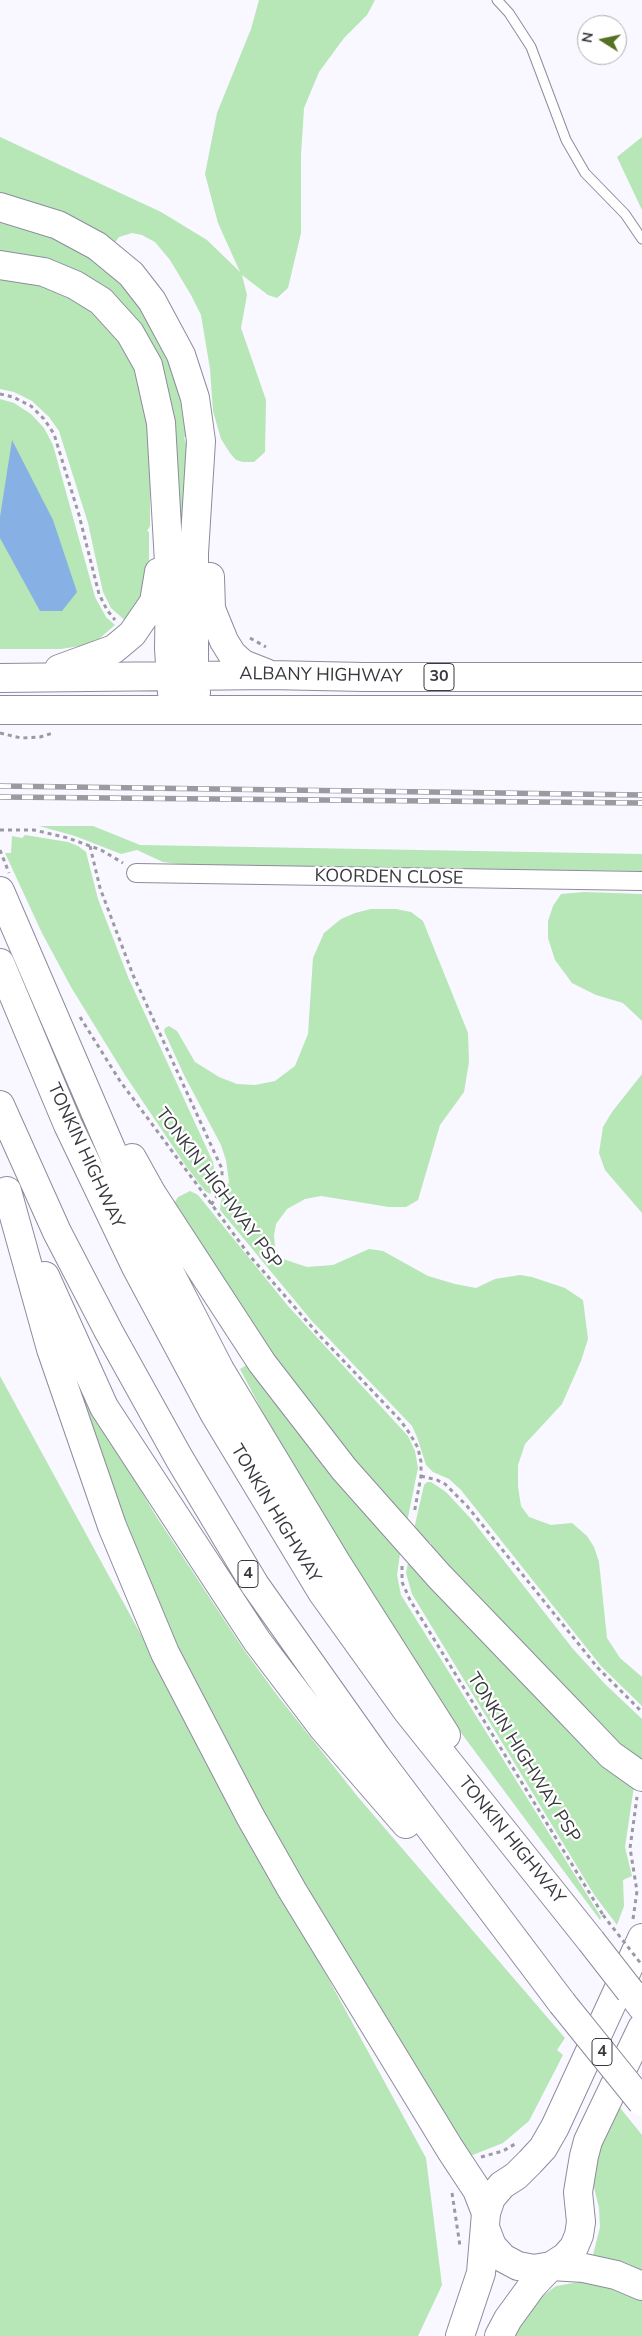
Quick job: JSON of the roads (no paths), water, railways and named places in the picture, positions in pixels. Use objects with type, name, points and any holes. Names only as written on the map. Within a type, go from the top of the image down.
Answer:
[{"type":"main road","points":[[0,207],[58,225],[97,246],[131,274],[152,301],[181,356],[195,398],[201,441],[201,471],[183,675]]},
{"type":"main road","points":[[0,265],[44,272],[75,285],[101,301],[130,333],[148,366],[161,423],[170,580],[186,710]]},
{"type":"main road","points":[[201,471],[209,534],[211,609],[224,641],[232,654],[242,664],[269,675]]},
{"type":"main road","points":[[9,678],[77,664],[114,650],[132,634],[154,602],[167,531]]},
{"type":"main road","name":"ALBANY HIGHWAY","points":[[9,678],[183,675],[642,677]]},
{"type":"main road","name":"ALBANY HIGHWAY","points":[[0,710],[642,710]]},
{"type":"main road","points":[[6,885],[49,1007],[138,1209],[220,1370],[336,1562],[522,1854]]},
{"type":"main road","name":"TONKIN HIGHWAY","points":[[0,963],[68,1125],[136,1267],[214,1413],[322,1592],[408,1712],[642,2007]]},
{"type":"main road","points":[[49,1007],[152,1194],[262,1363],[344,1470],[439,1576],[611,1755],[642,1777]]},
{"type":"main road","name":"4","points":[[0,1105],[57,1232],[109,1332],[179,1458],[255,1585],[376,1756],[562,2003],[642,2102]]},
{"type":"main road","points":[[3,1183],[104,1407],[257,1641],[324,1728],[458,1883],[536,1967]]},
{"type":"main road","points":[[3,1183],[52,1349],[112,1526],[165,1653],[250,1816],[283,1873],[342,1974],[462,2169],[477,2190],[492,2246],[504,2258],[518,2266],[534,2269],[551,2266],[584,2268],[616,2275],[642,2286]]},
{"type":"main road","points":[[460,2336],[481,2273],[486,2222],[492,2198],[502,2184],[516,2176],[530,2162],[542,2148],[555,2127],[642,1938]]},
{"type":"main road","points":[[500,2336],[508,2319],[532,2286],[551,2266],[565,2257],[574,2247],[579,2235],[581,2222],[578,2192],[588,2141],[642,2028]]},
{"type":"street","name":"KOORDEN CLOSE","points":[[136,874],[642,881]]},
{"type":"lane","points":[[497,0],[509,13],[531,47],[566,140],[585,173],[625,214],[642,239]]},
{"type":"water","points":[[12,440],[53,520],[77,592],[62,611],[40,611],[0,538],[0,517]]},
{"type":"railway","points":[[0,786],[642,795]]},
{"type":"railway","points":[[0,797],[642,803]]}]
